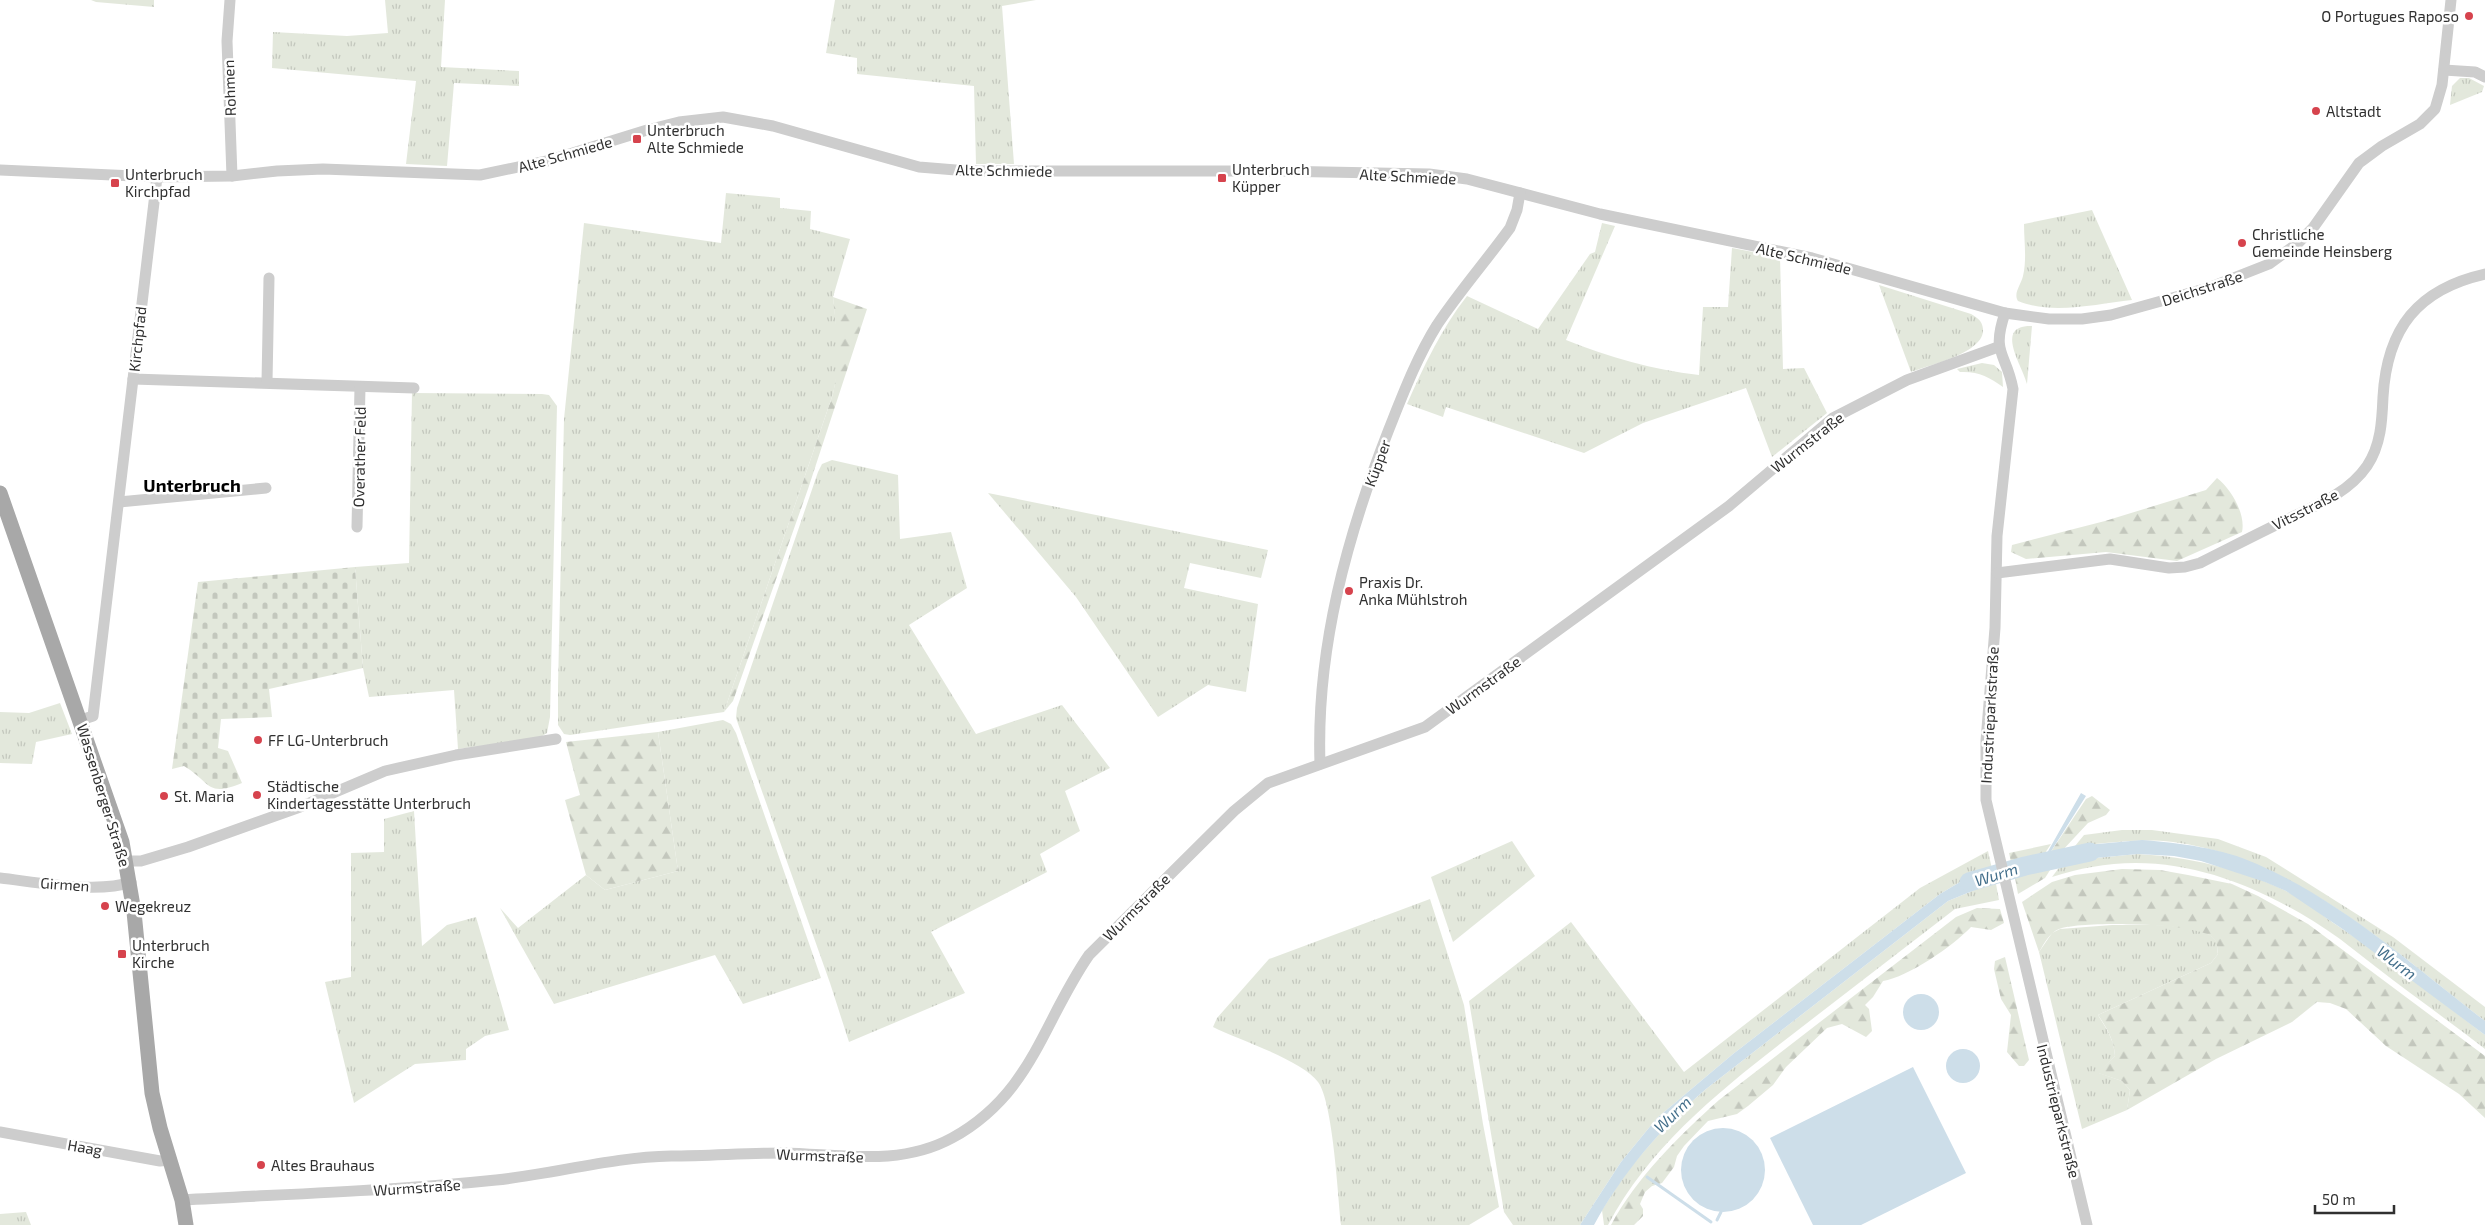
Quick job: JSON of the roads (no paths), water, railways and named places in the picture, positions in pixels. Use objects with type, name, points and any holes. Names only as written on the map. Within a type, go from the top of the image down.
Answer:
[{"type":"main road","name":"Wassenberger Straße","points":[[0,493],[81,720],[127,861],[152,1093],[182,1200],[186,1225]]},
{"type":"street","name":"Rohmen","points":[[230,0],[227,41],[232,176]]},
{"type":"street","name":"Deichstraße","points":[[2005,313],[2049,319],[2082,319],[2111,315],[2208,288],[2269,264],[2298,243],[2313,228],[2359,164],[2382,146],[2420,124],[2435,109],[2442,85],[2451,0]]},
{"type":"street","points":[[2444,70],[2475,72],[2485,78]]},
{"type":"street","name":"Alte Schmiede","points":[[0,170],[157,177],[232,176],[277,170],[322,169],[480,174],[547,161],[679,122],[723,117],[773,126],[919,167],[968,171],[1216,170],[1429,174],[1467,179],[1600,214],[1812,258],[2005,313]]},
{"type":"street","name":"Kirchpfad","points":[[81,720],[93,716],[157,177]]},
{"type":"street","name":"Küpper","points":[[1320,764],[1319,732],[1322,674],[1344,563],[1370,479],[1408,382],[1437,326],[1510,228],[1517,210],[1520,193]]},
{"type":"street","name":"Vitsstraße","points":[[1996,573],[2110,560],[2149,566],[2185,567],[2200,563],[2348,487],[2368,465],[2375,451],[2381,424],[2388,358],[2403,324],[2422,302],[2436,292],[2467,278],[2485,274]]},
{"type":"street","points":[[267,382],[269,278]]},
{"type":"street","points":[[1998,348],[1998,332],[2005,313]]},
{"type":"street","name":"Wurmstraße","points":[[182,1200],[442,1186],[505,1179],[620,1160],[655,1157],[805,1153],[855,1158],[918,1152],[950,1139],[972,1125],[1006,1096],[1035,1054],[1074,976],[1089,955],[1234,811],[1268,783],[1426,727],[1729,506],[1833,418],[1907,380],[1998,348]]},
{"type":"street","name":"Industrieparkstraße","points":[[1998,348],[2010,374],[2013,389],[1997,536],[1984,777],[1986,800],[2087,1225]]},
{"type":"street","name":"Overather Feld","points":[[133,379],[267,382],[360,388],[414,388]]},
{"type":"street","name":"Overather Feld","points":[[357,527],[360,388]]},
{"type":"street","points":[[119,502],[266,488]]},
{"type":"street","points":[[127,861],[141,861],[188,847],[300,807],[385,771],[456,755],[556,739]]},
{"type":"street","name":"Girmen","points":[[0,878],[75,886],[120,886],[130,882]]},
{"type":"street","name":"Haag","points":[[0,1132],[160,1161],[170,1160]]},
{"type":"water","points":[[2081,793],[2086,796],[2050,853],[2061,852],[2052,867],[2015,878],[2011,862],[2043,856],[2047,853]]},
{"type":"water","points":[[2142,840],[2215,850],[2244,858],[2318,896],[2376,935],[2485,1021],[2485,1035],[2344,930],[2286,891],[2265,882],[2201,861],[2174,856],[2138,854],[2064,861],[2075,846]]},
{"type":"water","points":[[1992,869],[1996,884],[1982,887],[1948,901],[1706,1089],[1658,1135],[1630,1169],[1594,1225],[1580,1225],[1621,1162],[1657,1118],[1733,1054],[1940,894],[1970,876]]},
{"type":"water","points":[[1921,994],[1928,995],[1934,999],[1938,1005],[1938,1019],[1934,1025],[1928,1029],[1921,1030],[1914,1029],[1908,1025],[1904,1019],[1903,1012],[1904,1005],[1908,999],[1914,995]]},
{"type":"water","points":[[1963,1049],[1975,1054],[1980,1066],[1975,1078],[1963,1083],[1951,1078],[1946,1066],[1951,1054]]},
{"type":"water","points":[[1913,1067],[1966,1173],[1861,1225],[1813,1225],[1770,1138]]},
{"type":"water","points":[[1723,1128],[1739,1131],[1753,1140],[1762,1154],[1765,1170],[1762,1186],[1753,1200],[1739,1209],[1723,1212],[1707,1209],[1693,1200],[1684,1186],[1681,1170],[1684,1154],[1693,1140],[1707,1131]]},
{"type":"waterway","name":"Wurm","points":[[1969,882],[2025,866],[2090,852]]},
{"type":"waterway","points":[[1647,1177],[1711,1222]]},
{"type":"waterway","points":[[1717,1220],[1721,1212]]},
{"type":"place","name":"O Portugues Raposo","points":[[2469,16]]},
{"type":"place","name":"Altstadt","points":[[2316,111]]},
{"type":"place","name":"Unterbruch Alte Schmiede","points":[[637,139]]},
{"type":"place","name":"Unterbruch Küpper","points":[[1222,178]]},
{"type":"place","name":"Unterbruch Kirchpfad","points":[[115,183]]},
{"type":"place","name":"Christliche Gemeinde Heinsberg","points":[[2242,243]]},
{"type":"place","name":"Praxis Dr. Anka Mühlstroh","points":[[1349,591]]},
{"type":"place","name":"FF LG-Unterbruch","points":[[258,740]]},
{"type":"place","name":"Städtische Kindertagesstätte Unterbruch","points":[[257,795]]},
{"type":"place","name":"St. Maria","points":[[164,796]]},
{"type":"place","name":"Wegekreuz","points":[[105,906]]},
{"type":"place","name":"Unterbruch Kirche","points":[[122,954]]},
{"type":"place","name":"Altes Brauhaus","points":[[261,1165]]},
{"type":"district","name":"Unterbruch","points":[[192,485]]}]
